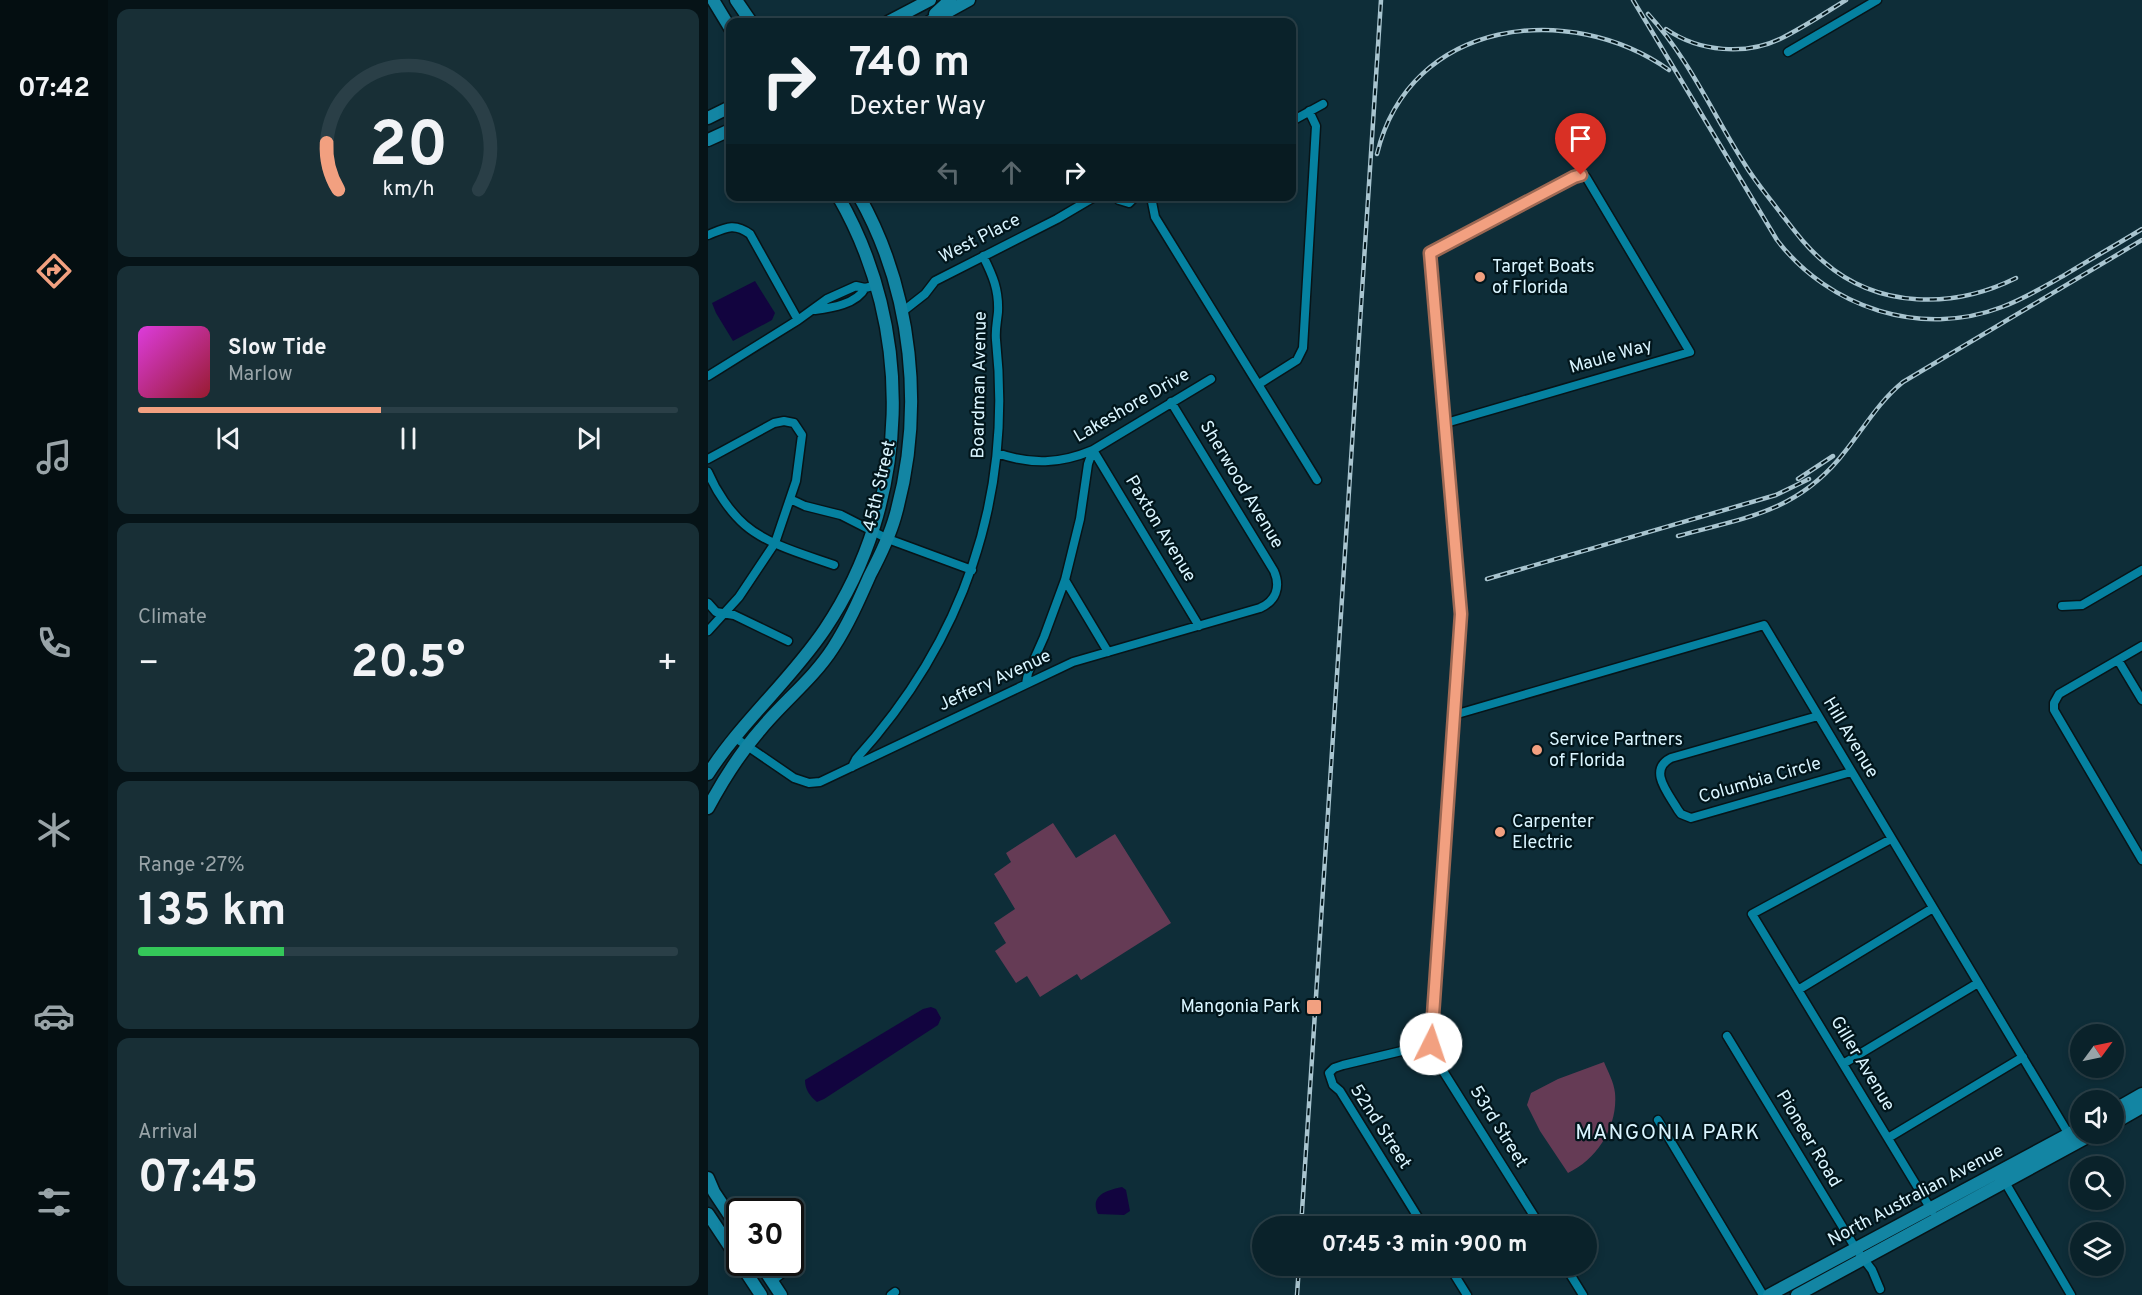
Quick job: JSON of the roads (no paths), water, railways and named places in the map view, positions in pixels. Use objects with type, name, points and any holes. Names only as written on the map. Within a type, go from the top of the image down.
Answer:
[{"type":"main road","points":[[713,0],[726,21]]},
{"type":"main road","points":[[736,0],[748,18]]},
{"type":"main road","points":[[896,18],[930,0]]},
{"type":"main road","points":[[931,18],[950,0]]},
{"type":"main road","points":[[935,18],[969,0]]},
{"type":"main road","points":[[708,118],[726,109]]},
{"type":"main road","points":[[708,140],[726,132]]},
{"type":"main road","name":"45th Street","points":[[708,774],[734,737],[796,667],[826,627],[853,579],[873,532],[884,492],[890,449],[893,386],[888,332],[871,287],[864,246],[841,201]]},
{"type":"main road","name":"45th Street","points":[[708,808],[747,745],[815,672],[832,648],[858,602],[888,539],[901,492],[909,438],[911,383],[899,303],[878,237],[861,201]]},
{"type":"main road","points":[[871,287],[890,289],[899,303]]},
{"type":"main road","points":[[2124,1106],[2141,1099]]},
{"type":"main road","points":[[2124,1114],[2141,1099]]},
{"type":"main road","name":"North Australian Avenue","points":[[1769,1295],[1859,1254],[2070,1140]]},
{"type":"main road","points":[[708,1178],[711,1194],[726,1213]]},
{"type":"main road","points":[[708,1214],[726,1242]]},
{"type":"main road","name":"North Australian Avenue","points":[[1797,1295],[1859,1254]]},
{"type":"main road","points":[[749,1276],[761,1295]]},
{"type":"main road","points":[[769,1276],[781,1295]]},
{"type":"street","points":[[1788,52],[1877,0]]},
{"type":"street","points":[[1296,119],[1323,104]]},
{"type":"street","points":[[1259,384],[1297,360],[1303,348],[1316,126],[1309,111]]},
{"type":"street","name":"Maule Way","points":[[1430,253],[1581,175],[1590,180],[1690,352],[1446,423]]},
{"type":"street","name":"West Place","points":[[899,303],[915,301],[925,294],[935,281],[1087,201]]},
{"type":"street","points":[[1152,201],[1155,217],[1317,480]]},
{"type":"street","points":[[708,235],[730,227],[738,227],[750,234],[798,320]]},
{"type":"street","name":"53rd Street","points":[[1430,253],[1461,614],[1431,1044],[1438,1063],[1534,1216]]},
{"type":"street","name":"Boardman Avenue","points":[[852,767],[856,759],[894,715],[927,666],[951,621],[972,570],[988,510],[998,453],[1000,389],[995,331],[998,312],[996,282],[983,256]]},
{"type":"street","points":[[708,376],[812,310],[833,308],[861,295],[871,287]]},
{"type":"street","name":"Lakeshore Drive","points":[[998,453],[1022,461],[1052,462],[1077,457],[1093,450],[1211,379]]},
{"type":"street","name":"Sherwood Avenue","points":[[1171,402],[1274,571],[1277,587]]},
{"type":"street","points":[[708,459],[774,423],[784,421],[798,427],[803,440],[790,499],[775,543],[739,597],[708,632]]},
{"type":"street","points":[[1026,684],[1028,673],[1065,580],[1080,519],[1088,464],[1093,450]]},
{"type":"street","name":"Paxton Avenue","points":[[1093,450],[1199,626]]},
{"type":"street","points":[[708,472],[716,489],[746,526],[775,543],[834,565]]},
{"type":"street","points":[[790,499],[805,506],[841,515],[888,539],[972,570]]},
{"type":"street","points":[[2062,606],[2082,605],[2142,570]]},
{"type":"street","points":[[1065,580],[1108,652]]},
{"type":"street","name":"Jeffery Avenue","points":[[734,737],[794,778],[804,782],[820,782],[1073,662],[1265,606],[1273,598],[1277,587]]},
{"type":"street","points":[[708,603],[716,612],[734,615],[788,640]]},
{"type":"street","name":"Hill Avenue","points":[[1454,715],[1764,626],[2070,1136]]},
{"type":"street","points":[[2142,646],[2059,694],[2054,703],[2055,715],[2142,860]]},
{"type":"street","points":[[2118,660],[2142,700]]},
{"type":"street","name":"Columbia Circle","points":[[1818,716],[1671,758],[1660,769],[1660,779],[1681,814],[1690,818],[1851,772]]},
{"type":"street","name":"Giller Avenue","points":[[1891,838],[1752,914],[1933,1214]]},
{"type":"street","points":[[1798,990],[1933,908]]},
{"type":"street","points":[[1843,1064],[1978,983]]},
{"type":"street","name":"Pioneer Road","points":[[1726,1036],[1859,1254]]},
{"type":"street","name":"52nd Street","points":[[1417,1216],[1340,1091],[1333,1085],[1329,1073],[1334,1068],[1343,1065],[1431,1044]]},
{"type":"street","points":[[1888,1138],[2023,1057]]},
{"type":"street","points":[[1658,1120],[1763,1295]]},
{"type":"street","points":[[2002,1177],[2071,1295]]},
{"type":"street","points":[[772,1281],[779,1276]]},
{"type":"street","points":[[1455,1276],[1467,1295]]},
{"type":"street","points":[[1571,1276],[1583,1295]]},
{"type":"railway","points":[[1302,1216],[1381,0]]},
{"type":"railway","points":[[1633,0],[1777,240],[1798,264],[1823,284],[1850,299],[1879,311],[1909,317],[1940,319],[1971,316],[2026,297],[2142,229]]},
{"type":"railway","points":[[1666,29],[1679,37],[1708,47],[1723,49],[1753,47],[1782,38],[1846,0]]},
{"type":"railway","points":[[1648,14],[1688,67],[1756,181],[1789,224],[1824,262],[1845,277],[1868,289],[1892,296],[1917,299],[1942,299],[1967,295],[2016,278]]},
{"type":"railway","points":[[1377,154],[1395,108],[1423,74],[1458,49],[1498,35],[1542,30],[1586,34],[1629,48],[1669,70]]},
{"type":"railway","points":[[1678,536],[1766,511],[1804,491],[1822,477],[1839,459],[1877,409],[1903,382],[2142,240]]},
{"type":"railway","points":[[1798,479],[1833,456]]},
{"type":"railway","points":[[1487,579],[1776,495],[1809,479]]},
{"type":"railway","points":[[1297,1295],[1298,1276]]},
{"type":"place","name":"Target Boats of Florida","points":[[1480,277]]},
{"type":"place","name":"Service Partners of Florida","points":[[1537,750]]},
{"type":"place","name":"Carpenter Electric","points":[[1500,832]]},
{"type":"place","name":"Mangonia Park","points":[[1314,1007]]},
{"type":"district","name":"MANGONIA PARK","points":[[1668,1133]]}]
